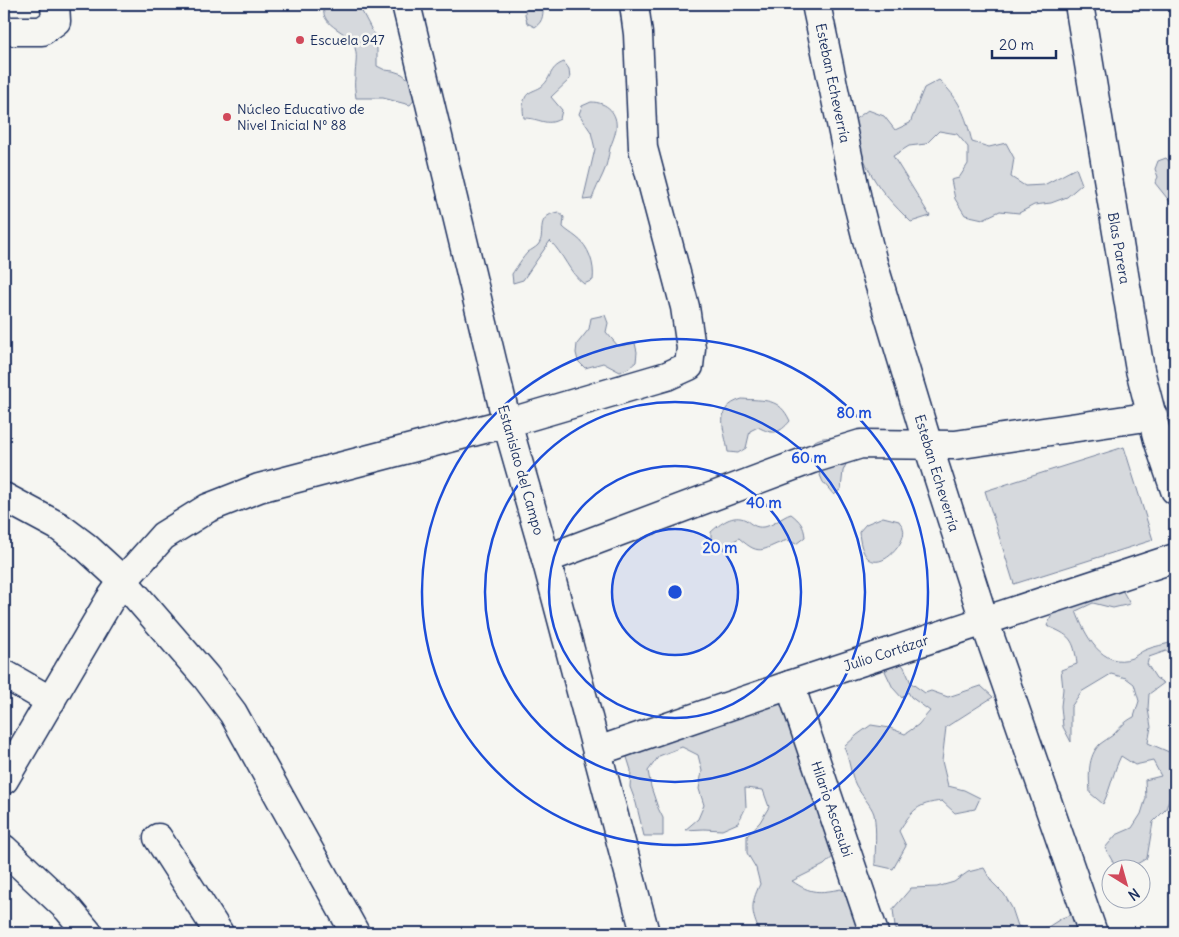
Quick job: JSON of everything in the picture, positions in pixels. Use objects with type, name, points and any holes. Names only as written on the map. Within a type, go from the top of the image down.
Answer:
[{"type":"street","points":[[4,31],[42,31],[56,21],[55,4]]},
{"type":"street","name":"Estanislao del Campo","points":[[406,4],[507,423],[598,751],[645,933]]},
{"type":"street","points":[[4,780],[108,601],[123,581],[163,536],[208,508],[259,488],[507,423],[667,376],[689,366],[691,348],[686,307],[643,148],[638,34],[634,4]]},
{"type":"street","name":"Esteban Echeverría","points":[[816,4],[858,204],[928,445],[984,620],[1093,933]]},
{"type":"street","name":"Blas Parera","points":[[1079,4],[1140,370],[1158,440],[1175,490]]},
{"type":"street","points":[[546,559],[812,459],[861,444],[955,444],[1153,416]]},
{"type":"street","points":[[4,497],[58,526],[86,547],[123,581],[206,677],[233,713],[355,933]]},
{"type":"street","name":"Julio Cortázar","points":[[598,751],[984,620],[1175,558]]},
{"type":"street","points":[[4,674],[50,702]]},
{"type":"street","name":"Hilario Ascasubi","points":[[790,685],[874,933]]},
{"type":"street","points":[[158,838],[219,933]]},
{"type":"street","points":[[4,849],[68,909],[88,933]]},
{"type":"shaded area","points":[[325,4],[358,4],[377,40],[377,66],[402,74],[411,81],[416,98],[410,105],[383,98],[356,98],[355,47],[349,38],[328,22],[324,11]]},
{"type":"shaded area","points":[[526,4],[543,4],[543,14],[538,25],[535,27],[527,23],[525,14]]},
{"type":"shaded area","points":[[564,62],[569,69],[570,79],[551,97],[562,110],[560,119],[547,122],[524,118],[523,106],[526,96],[541,87],[555,67]]},
{"type":"shaded area","points":[[939,80],[952,94],[961,108],[972,142],[989,147],[1006,143],[1014,158],[1011,177],[1025,186],[1044,185],[1076,168],[1082,184],[1067,197],[1051,203],[1034,205],[1019,213],[1000,211],[983,219],[965,215],[955,199],[951,180],[959,178],[968,164],[968,147],[957,134],[939,131],[926,144],[909,146],[893,156],[930,216],[911,222],[888,198],[872,176],[861,151],[854,120],[868,110],[884,116],[895,130],[910,123],[924,88]]},
{"type":"shaded area","points":[[591,102],[606,106],[613,113],[616,129],[606,168],[592,199],[583,200],[595,149],[591,132],[579,114],[582,106]]},
{"type":"shaded area","points":[[1166,158],[1175,168],[1175,208],[1155,183],[1158,177],[1155,169],[1158,161]]},
{"type":"shaded area","points":[[558,212],[564,217],[563,227],[581,241],[588,251],[592,262],[593,280],[584,284],[579,280],[550,241],[523,280],[513,283],[512,274],[526,254],[538,245],[540,241],[543,222],[550,214]]},
{"type":"shaded area","points":[[605,315],[608,323],[606,332],[618,346],[635,343],[637,352],[636,362],[620,372],[603,363],[585,368],[578,361],[576,353],[577,344],[589,329],[591,318]]},
{"type":"shaded area","points":[[742,399],[776,404],[786,413],[790,421],[776,432],[758,427],[750,431],[746,448],[738,453],[728,452],[723,428],[724,414],[733,403]]},
{"type":"shaded area","points":[[839,437],[847,462],[843,471],[841,489],[834,495],[823,482],[808,448],[815,441]]},
{"type":"shaded area","points":[[1124,447],[1153,540],[1014,584],[985,491]]},
{"type":"shaded area","points":[[791,514],[797,519],[804,530],[805,537],[796,544],[788,540],[763,550],[758,550],[739,538],[724,547],[716,548],[711,540],[711,532],[732,519],[741,518],[756,526],[763,527],[771,525]]},
{"type":"shaded area","points":[[883,517],[899,521],[903,527],[903,535],[900,544],[893,552],[886,558],[877,561],[869,559],[863,550],[859,532],[866,524]]},
{"type":"shaded area","points":[[1121,588],[1130,604],[1113,608],[1093,603],[1076,611],[1089,639],[1103,654],[1112,659],[1121,660],[1132,658],[1148,649],[1175,641],[1175,653],[1166,651],[1149,657],[1147,664],[1156,678],[1164,683],[1149,694],[1148,709],[1151,727],[1148,743],[1169,752],[1175,750],[1175,791],[1171,793],[1166,809],[1153,822],[1147,858],[1144,860],[1112,860],[1105,848],[1116,835],[1132,828],[1141,814],[1146,798],[1145,780],[1161,776],[1153,761],[1135,765],[1121,756],[1103,804],[1090,793],[1089,773],[1096,749],[1134,717],[1139,701],[1134,684],[1126,678],[1111,674],[1081,692],[1071,707],[1071,742],[1063,727],[1061,670],[1077,664],[1076,656],[1070,639],[1061,632],[1047,626],[1054,610]]},
{"type":"shaded area","points":[[899,661],[904,667],[911,683],[925,693],[931,691],[948,697],[981,686],[993,697],[946,727],[942,761],[948,786],[964,790],[980,798],[975,809],[955,813],[942,801],[927,804],[916,809],[899,831],[906,846],[893,869],[875,865],[876,833],[874,814],[854,781],[844,747],[871,725],[890,728],[905,734],[918,725],[930,711],[911,697],[908,692],[902,698],[893,688],[885,671]]},
{"type":"shaded area","points":[[780,692],[837,853],[824,865],[792,881],[815,891],[841,889],[853,901],[858,933],[760,933],[753,914],[753,903],[760,884],[756,868],[747,853],[747,836],[760,822],[769,807],[763,790],[745,788],[746,807],[738,823],[722,830],[685,830],[698,819],[704,805],[699,789],[702,771],[698,755],[682,747],[659,756],[648,771],[651,787],[663,818],[663,836],[644,836],[630,787],[631,770],[626,754]]},
{"type":"shaded area","points":[[984,868],[992,882],[1004,894],[1012,908],[1018,926],[1033,932],[1048,927],[1062,918],[1078,912],[1079,933],[898,933],[895,927],[893,909],[911,888],[937,887],[954,882],[968,872]]},
{"type":"place","name":"Escuela 947","points":[[300,40]]},
{"type":"place","name":"Núcleo Educativo de Nivel Inicial Nº 88","points":[[227,117]]}]
